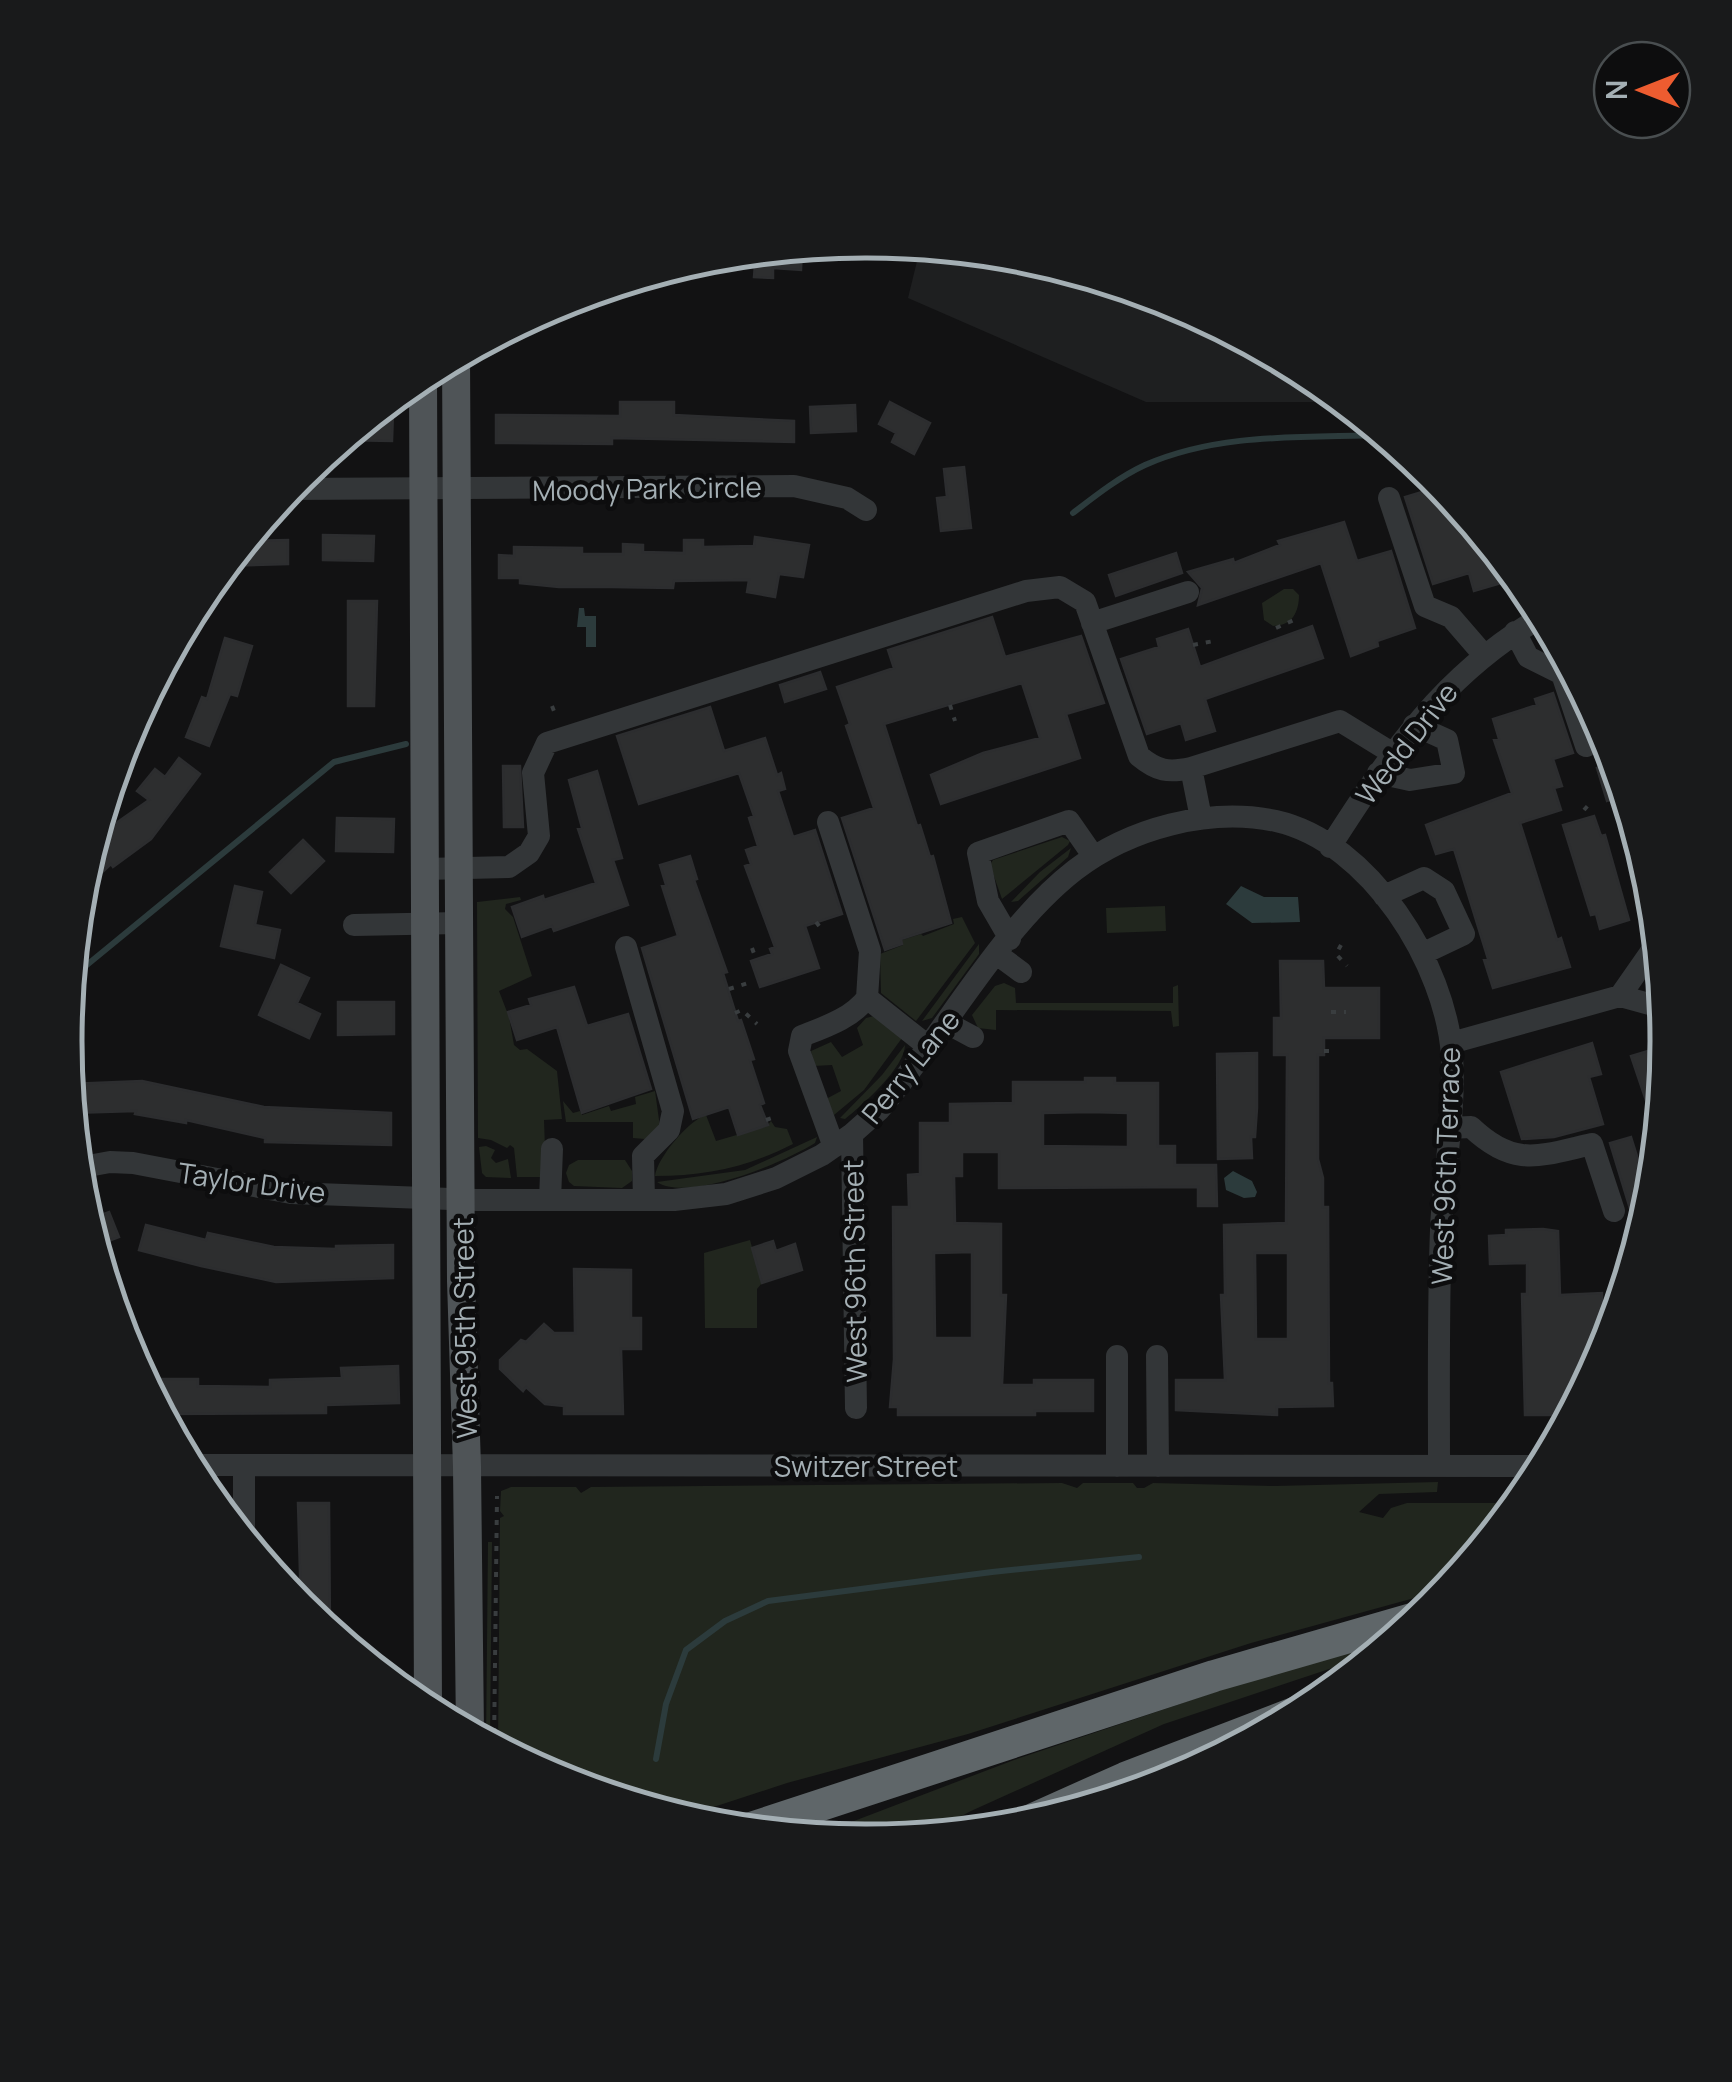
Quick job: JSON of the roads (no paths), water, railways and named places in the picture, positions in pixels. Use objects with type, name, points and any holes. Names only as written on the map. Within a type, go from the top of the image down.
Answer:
[{"type":"highway","points":[[778,1819],[1214,1676],[1387,1626]]},
{"type":"highway","points":[[1105,1787],[1203,1749]]},
{"type":"main road","name":"West 95th Street","points":[[456,374],[470,1717]]},
{"type":"main road","name":"West 95th Street","points":[[423,395],[428,1690]]},
{"type":"main road","points":[[425,673],[458,672]]},
{"type":"street","name":"Moody Park Circle","points":[[310,489],[794,486],[847,498],[866,510]]},
{"type":"street","points":[[1389,498],[1424,606],[1451,617],[1483,654]]},
{"type":"street","points":[[426,869],[509,867],[529,853],[539,836],[534,773],[547,743],[1026,591],[1060,587],[1085,602],[1139,756],[1155,769],[1171,772],[1191,768],[1340,721],[1392,753]]},
{"type":"street","points":[[1092,623],[1188,592]]},
{"type":"street","name":"Wedd Drive","points":[[1330,847],[1392,753],[1451,683],[1483,654],[1529,624]]},
{"type":"street","points":[[1515,632],[1528,656],[1557,671]]},
{"type":"street","points":[[1568,692],[1586,746]]},
{"type":"street","points":[[1378,773],[1410,780],[1454,773],[1448,740],[1414,725]]},
{"type":"street","points":[[1191,768],[1201,818]]},
{"type":"street","name":"Perry Lane","points":[[427,1199],[644,1200],[700,1198],[752,1188],[843,1140],[888,1099],[1028,915],[1094,857],[1133,838],[1201,818],[1254,816],[1286,824],[1330,847]]},
{"type":"street","points":[[1022,972],[1004,947],[988,901],[978,853],[1069,821],[1094,857]]},
{"type":"street","points":[[828,822],[870,952],[867,998],[929,1047]]},
{"type":"street","name":"West 96th Terrace","points":[[1330,847],[1375,884],[1422,954],[1439,990],[1451,1043],[1453,1092],[1441,1232],[1439,1466]]},
{"type":"street","points":[[1384,896],[1424,878],[1444,892],[1464,934],[1422,954]]},
{"type":"street","points":[[354,925],[459,924]]},
{"type":"street","points":[[626,947],[673,1110],[668,1130],[643,1156],[644,1200]]},
{"type":"street","points":[[1620,996],[1645,960]]},
{"type":"street","points":[[1451,1043],[1620,996],[1649,1004]]},
{"type":"street","name":"West 96th Street","points":[[856,1408],[843,1140],[799,1051],[802,1036],[835,1022],[867,998]]},
{"type":"street","points":[[947,1023],[973,1037]]},
{"type":"street","points":[[1448,1128],[1471,1127],[1491,1146],[1529,1158],[1592,1144],[1614,1211]]},
{"type":"street","points":[[550,1200],[552,1149]]},
{"type":"street","name":"Taylor Drive","points":[[93,1165],[133,1163],[291,1192],[427,1199]]},
{"type":"street","points":[[1116,1356],[1117,1466]]},
{"type":"street","points":[[1156,1356],[1158,1466]]},
{"type":"street","name":"Switzer Street","points":[[208,1465],[1524,1466]]},
{"type":"street","points":[[244,1465],[244,1518]]},
{"type":"waterway","points":[[1073,513],[1135,470],[1174,454],[1232,442],[1363,436]]},
{"type":"waterway","points":[[86,965],[334,762],[406,744]]},
{"type":"waterway","points":[[656,1759],[666,1704],[686,1650],[725,1621],[768,1601],[1139,1557]]}]
